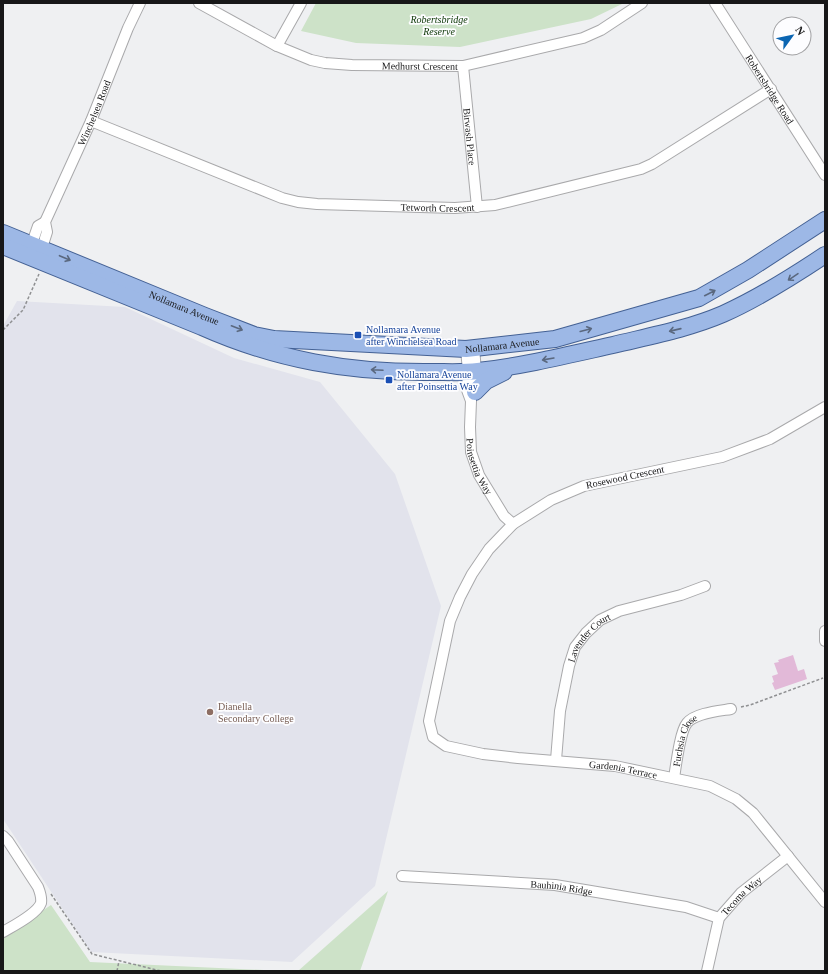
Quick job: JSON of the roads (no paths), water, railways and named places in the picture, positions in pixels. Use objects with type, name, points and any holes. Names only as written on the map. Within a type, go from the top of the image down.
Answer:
[{"type":"main road","name":"Nollamara Avenue","points":[[3,246],[106,276],[254,334],[274,340],[470,349],[555,339],[699,298],[748,270],[825,220]]},
{"type":"main road","name":"Nollamara Avenue","points":[[3,233],[36,256],[236,342],[283,356],[336,366],[414,372],[472,371],[558,358],[690,326],[722,314],[754,299],[780,285],[825,255]]},
{"type":"main road","points":[[310,342],[312,355],[353,368]]},
{"type":"main road","points":[[442,372],[460,381],[471,394],[486,381],[520,364]]},
{"type":"street","name":"Medhurst Crescent","points":[[199,3],[277,46],[311,60],[325,63],[352,65],[462,66],[583,38],[601,30],[642,3]]},
{"type":"street","points":[[277,46],[301,3]]},
{"type":"street","name":"Robertsbridge Road","points":[[715,3],[825,175]]},
{"type":"street","name":"Winchelsea Road","points":[[36,256],[38,226],[45,222],[91,121],[138,4]]},
{"type":"street","name":"Birwash Place","points":[[462,66],[477,206]]},
{"type":"street","name":"Tetworth Crescent","points":[[91,121],[282,198],[298,202],[317,204],[455,208],[495,205],[641,169],[652,164],[771,89]]},
{"type":"street","name":"Poinsettia Way","points":[[470,349],[472,371],[470,427],[471,452],[479,475],[504,516],[513,524]]},
{"type":"street","name":"Rosewood Crescent","points":[[432,737],[429,721],[450,622],[460,597],[472,574],[489,549],[513,524],[550,500],[584,486],[722,457],[763,442],[825,407]]},
{"type":"street","name":"Lavender Court","points":[[556,760],[560,710],[569,666],[575,647],[586,633],[600,620],[619,611],[681,595],[705,586]]},
{"type":"street","points":[[825,631],[825,641]]},
{"type":"street","name":"Fuchsia Close","points":[[674,778],[681,737],[686,723],[698,716],[731,709]]},
{"type":"street","name":"Gardenia Terrace","points":[[432,737],[446,746],[483,754],[615,766],[710,786],[736,799],[754,813],[825,902]]},
{"type":"street","points":[[3,836],[8,841],[38,887],[41,895],[41,903],[34,912],[3,932]]},
{"type":"street","name":"Tecoma Way","points":[[707,971],[719,918],[741,893],[788,856]]},
{"type":"street","name":"Bauhinia Ridge","points":[[402,876],[555,885],[686,907],[719,918]]},
{"type":"place","name":"Nollamara Avenue after Winchelsea Road","points":[[358,335]]},
{"type":"place","name":"Nollamara Avenue after Poinsettia Way","points":[[389,380]]},
{"type":"place","name":"Dianella Secondary College","points":[[210,712]]},
{"type":"park label","name":"Robertsbridge Reserve","points":[[439,24]]}]
